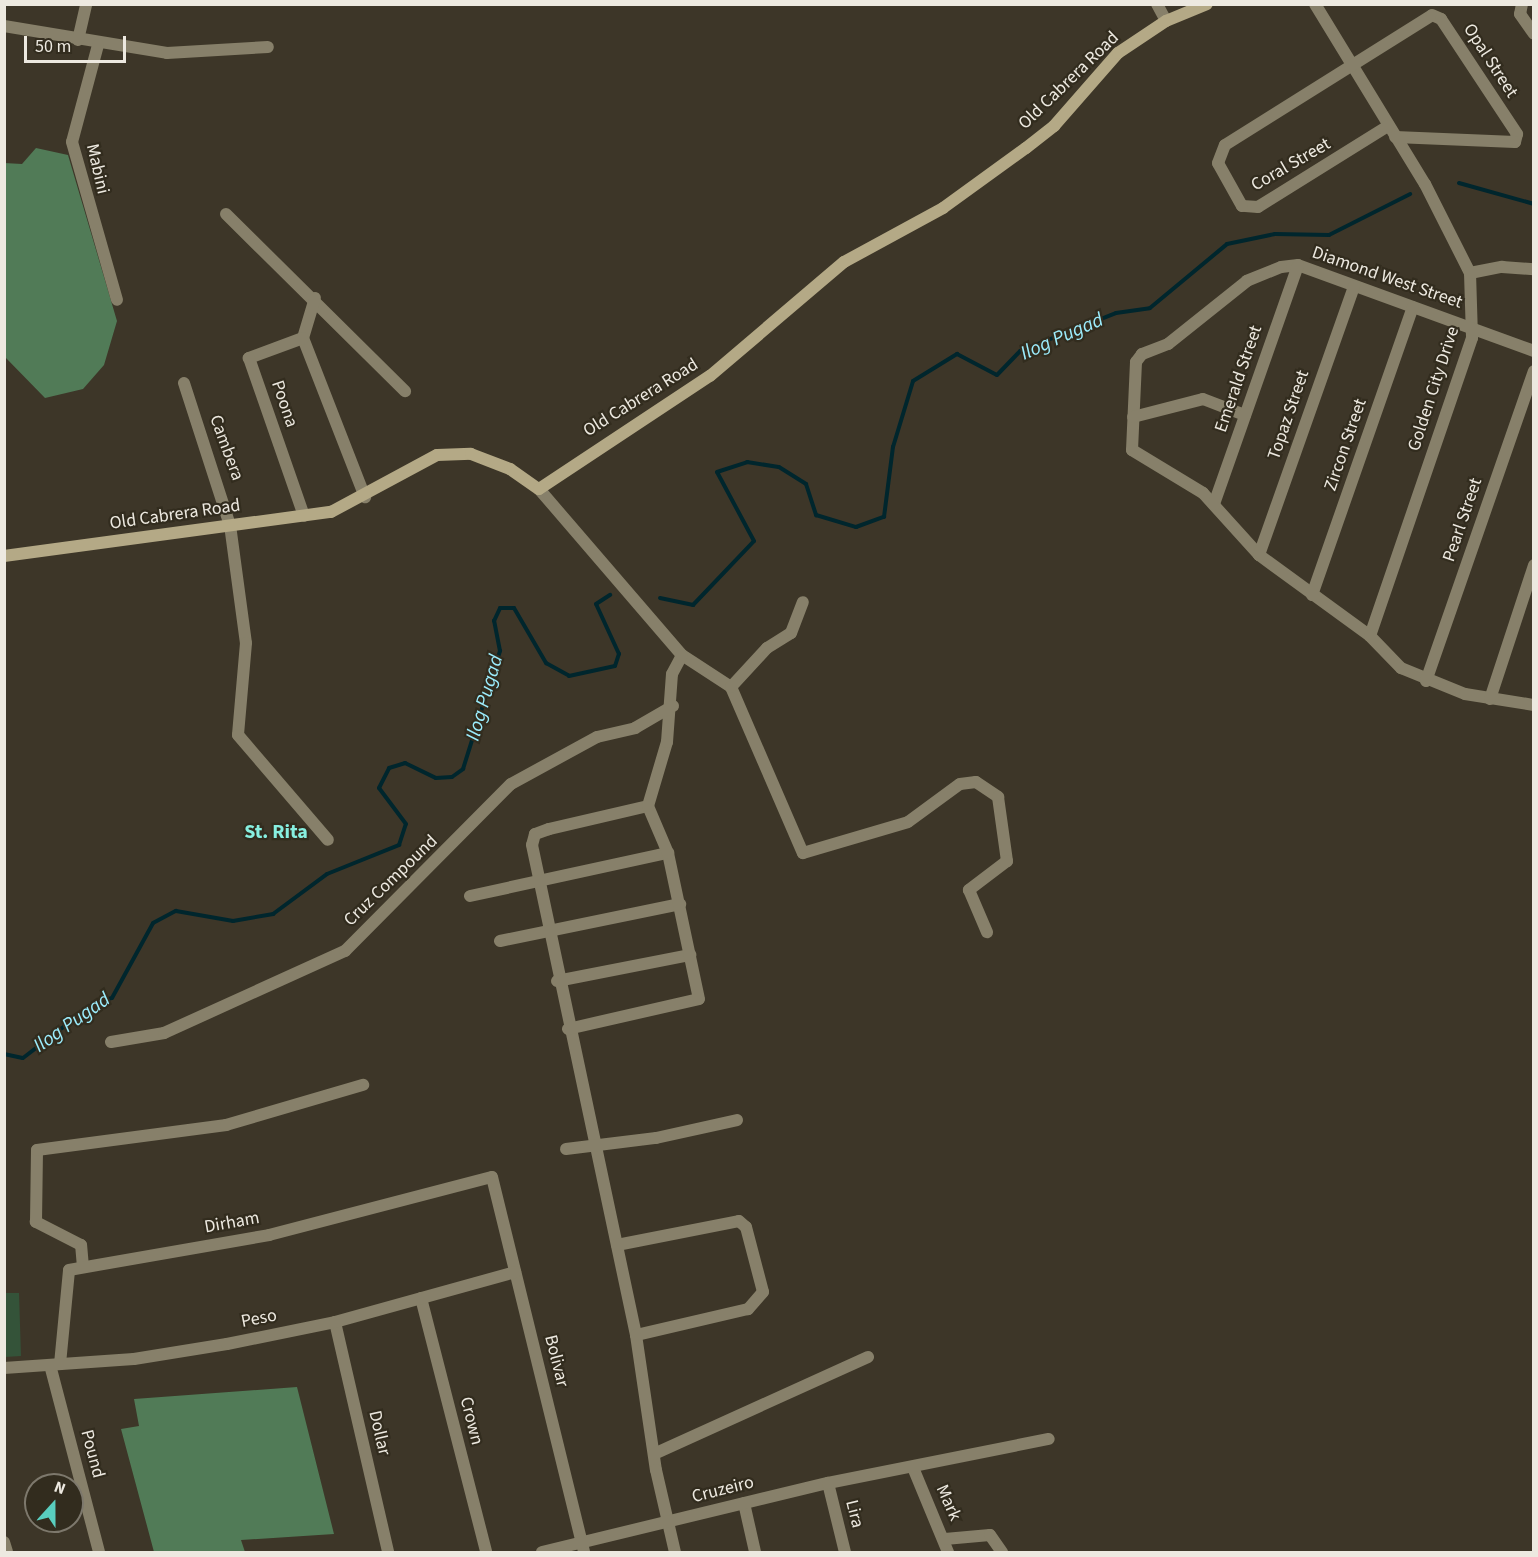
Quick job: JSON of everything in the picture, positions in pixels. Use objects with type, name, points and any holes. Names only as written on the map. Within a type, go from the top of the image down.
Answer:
[{"type":"street","points":[[78,40],[86,4]]},
{"type":"street","points":[[1157,4],[1166,21]]},
{"type":"street","name":"Old Cabrera Road","points":[[4,556],[331,512],[365,497],[437,455],[471,454],[510,469],[539,489],[710,376],[844,262],[943,208],[1026,148],[1054,126],[1118,53],[1166,21],[1207,4]]},
{"type":"street","name":"Golden City Drive","points":[[1315,4],[1392,132],[1470,273],[1473,327],[1370,636]]},
{"type":"street","points":[[1521,9],[1533,34]]},
{"type":"street","name":"Opal Street","points":[[1351,67],[1432,15],[1441,19],[1517,134],[1509,146],[1392,132]]},
{"type":"street","points":[[4,26],[99,45],[167,53],[268,47]]},
{"type":"street","name":"Mabini","points":[[99,45],[72,142],[117,300]]},
{"type":"street","name":"Coral Street","points":[[1351,67],[1225,145],[1218,163],[1227,185],[1242,206],[1258,207],[1392,132]]},
{"type":"street","points":[[226,214],[315,298],[405,391]]},
{"type":"street","name":"Diamond West Street","points":[[1533,351],[1473,327],[1298,265],[1247,281],[1168,344],[1142,354],[1136,362],[1133,417],[1134,454],[1191,483],[1214,504],[1259,555],[1370,636],[1401,668],[1425,681],[1490,699],[1533,705]]},
{"type":"street","name":"Emerald Street","points":[[1214,504],[1298,265]]},
{"type":"street","points":[[1470,273],[1533,269]]},
{"type":"street","name":"Topaz Street","points":[[1259,555],[1354,286]]},
{"type":"street","points":[[315,298],[303,338],[365,497]]},
{"type":"street","name":"Zircon Street","points":[[1312,595],[1413,307]]},
{"type":"street","name":"Poona","points":[[303,338],[249,358],[303,516]]},
{"type":"street","name":"Pearl Street","points":[[1425,681],[1533,371]]},
{"type":"street","name":"Cambera","points":[[184,383],[230,525],[246,643],[238,735],[328,840]]},
{"type":"street","points":[[1133,417],[1203,399],[1245,415]]},
{"type":"street","points":[[539,489],[682,655],[731,687],[803,853],[908,822],[960,784],[976,782],[998,797],[1007,861],[969,890],[987,932]]},
{"type":"street","points":[[1490,699],[1533,566]]},
{"type":"street","points":[[731,687],[767,648],[791,633],[803,602]]},
{"type":"street","points":[[568,1029],[695,1002],[699,999],[668,853],[648,806],[673,706],[672,674],[682,655]]},
{"type":"street","name":"Cruz Compound","points":[[111,1042],[164,1033],[345,951],[511,784],[597,737],[635,728],[673,706]]},
{"type":"street","points":[[648,806],[535,834],[536,880],[636,1335],[656,1470],[675,1552]]},
{"type":"street","points":[[470,896],[668,853]]},
{"type":"street","points":[[500,942],[680,904]]},
{"type":"street","points":[[557,981],[690,955]]},
{"type":"street","points":[[55,1364],[64,1280],[69,1270],[83,1267],[81,1245],[36,1222],[37,1150],[225,1125],[363,1085]]},
{"type":"street","points":[[566,1149],[737,1120]]},
{"type":"street","name":"Dirham","points":[[83,1267],[269,1235],[492,1177]]},
{"type":"street","name":"Bolivar","points":[[492,1177],[583,1547]]},
{"type":"street","points":[[617,1245],[740,1221],[746,1227],[763,1292],[748,1309],[636,1335]]},
{"type":"street","name":"Peso","points":[[4,1368],[134,1359],[335,1322],[515,1272]]},
{"type":"street","name":"Crown","points":[[421,1298],[486,1552]]},
{"type":"street","name":"Dollar","points":[[335,1322],[388,1552]]},
{"type":"street","points":[[654,1454],[868,1357]]},
{"type":"street","name":"Pound","points":[[55,1364],[99,1552]]},
{"type":"street","name":"Cruzeiro","points":[[542,1552],[583,1547],[668,1522],[828,1483],[914,1470],[1049,1439]]},
{"type":"street","name":"Mark","points":[[914,1470],[945,1539],[948,1552]]},
{"type":"street","name":"Lira","points":[[828,1483],[845,1552]]},
{"type":"street","points":[[744,1503],[755,1552]]},
{"type":"street","points":[[945,1539],[990,1535],[1002,1552]]},
{"type":"street","points":[[4,1542],[7,1552]]},
{"type":"street","points":[[91,1552],[99,1552]]},
{"type":"green space","points":[[36,148],[68,155],[117,321],[104,365],[83,389],[45,398],[5,357],[4,163],[22,164]]},
{"type":"green space","points":[[5,1293],[19,1293],[21,1356],[5,1357]]},
{"type":"green space","points":[[297,1387],[334,1534],[241,1540],[245,1552],[154,1552],[121,1429],[139,1426],[134,1399]]},
{"type":"waterway","name":"Ilog Pugad","points":[[1459,183],[1534,204]]},
{"type":"waterway","name":"Ilog Pugad","points":[[660,598],[693,605],[754,541],[717,472],[747,462],[779,467],[806,484],[816,515],[856,527],[884,517],[893,447],[913,381],[957,354],[997,375],[1020,351],[1116,313],[1150,308],[1227,244],[1275,234],[1329,235],[1410,194]]},
{"type":"waterway","name":"Ilog Pugad","points":[[4,1054],[23,1058],[96,1002],[112,998],[153,923],[176,911],[233,921],[273,914],[327,874],[399,845],[406,824],[379,788],[389,768],[405,763],[436,778],[452,777],[463,769],[500,651],[494,621],[500,608],[514,608],[546,663],[569,676],[615,666],[619,654],[596,604],[610,595]]},
{"type":"district","name":"St. Rita","points":[[276,832]]}]
